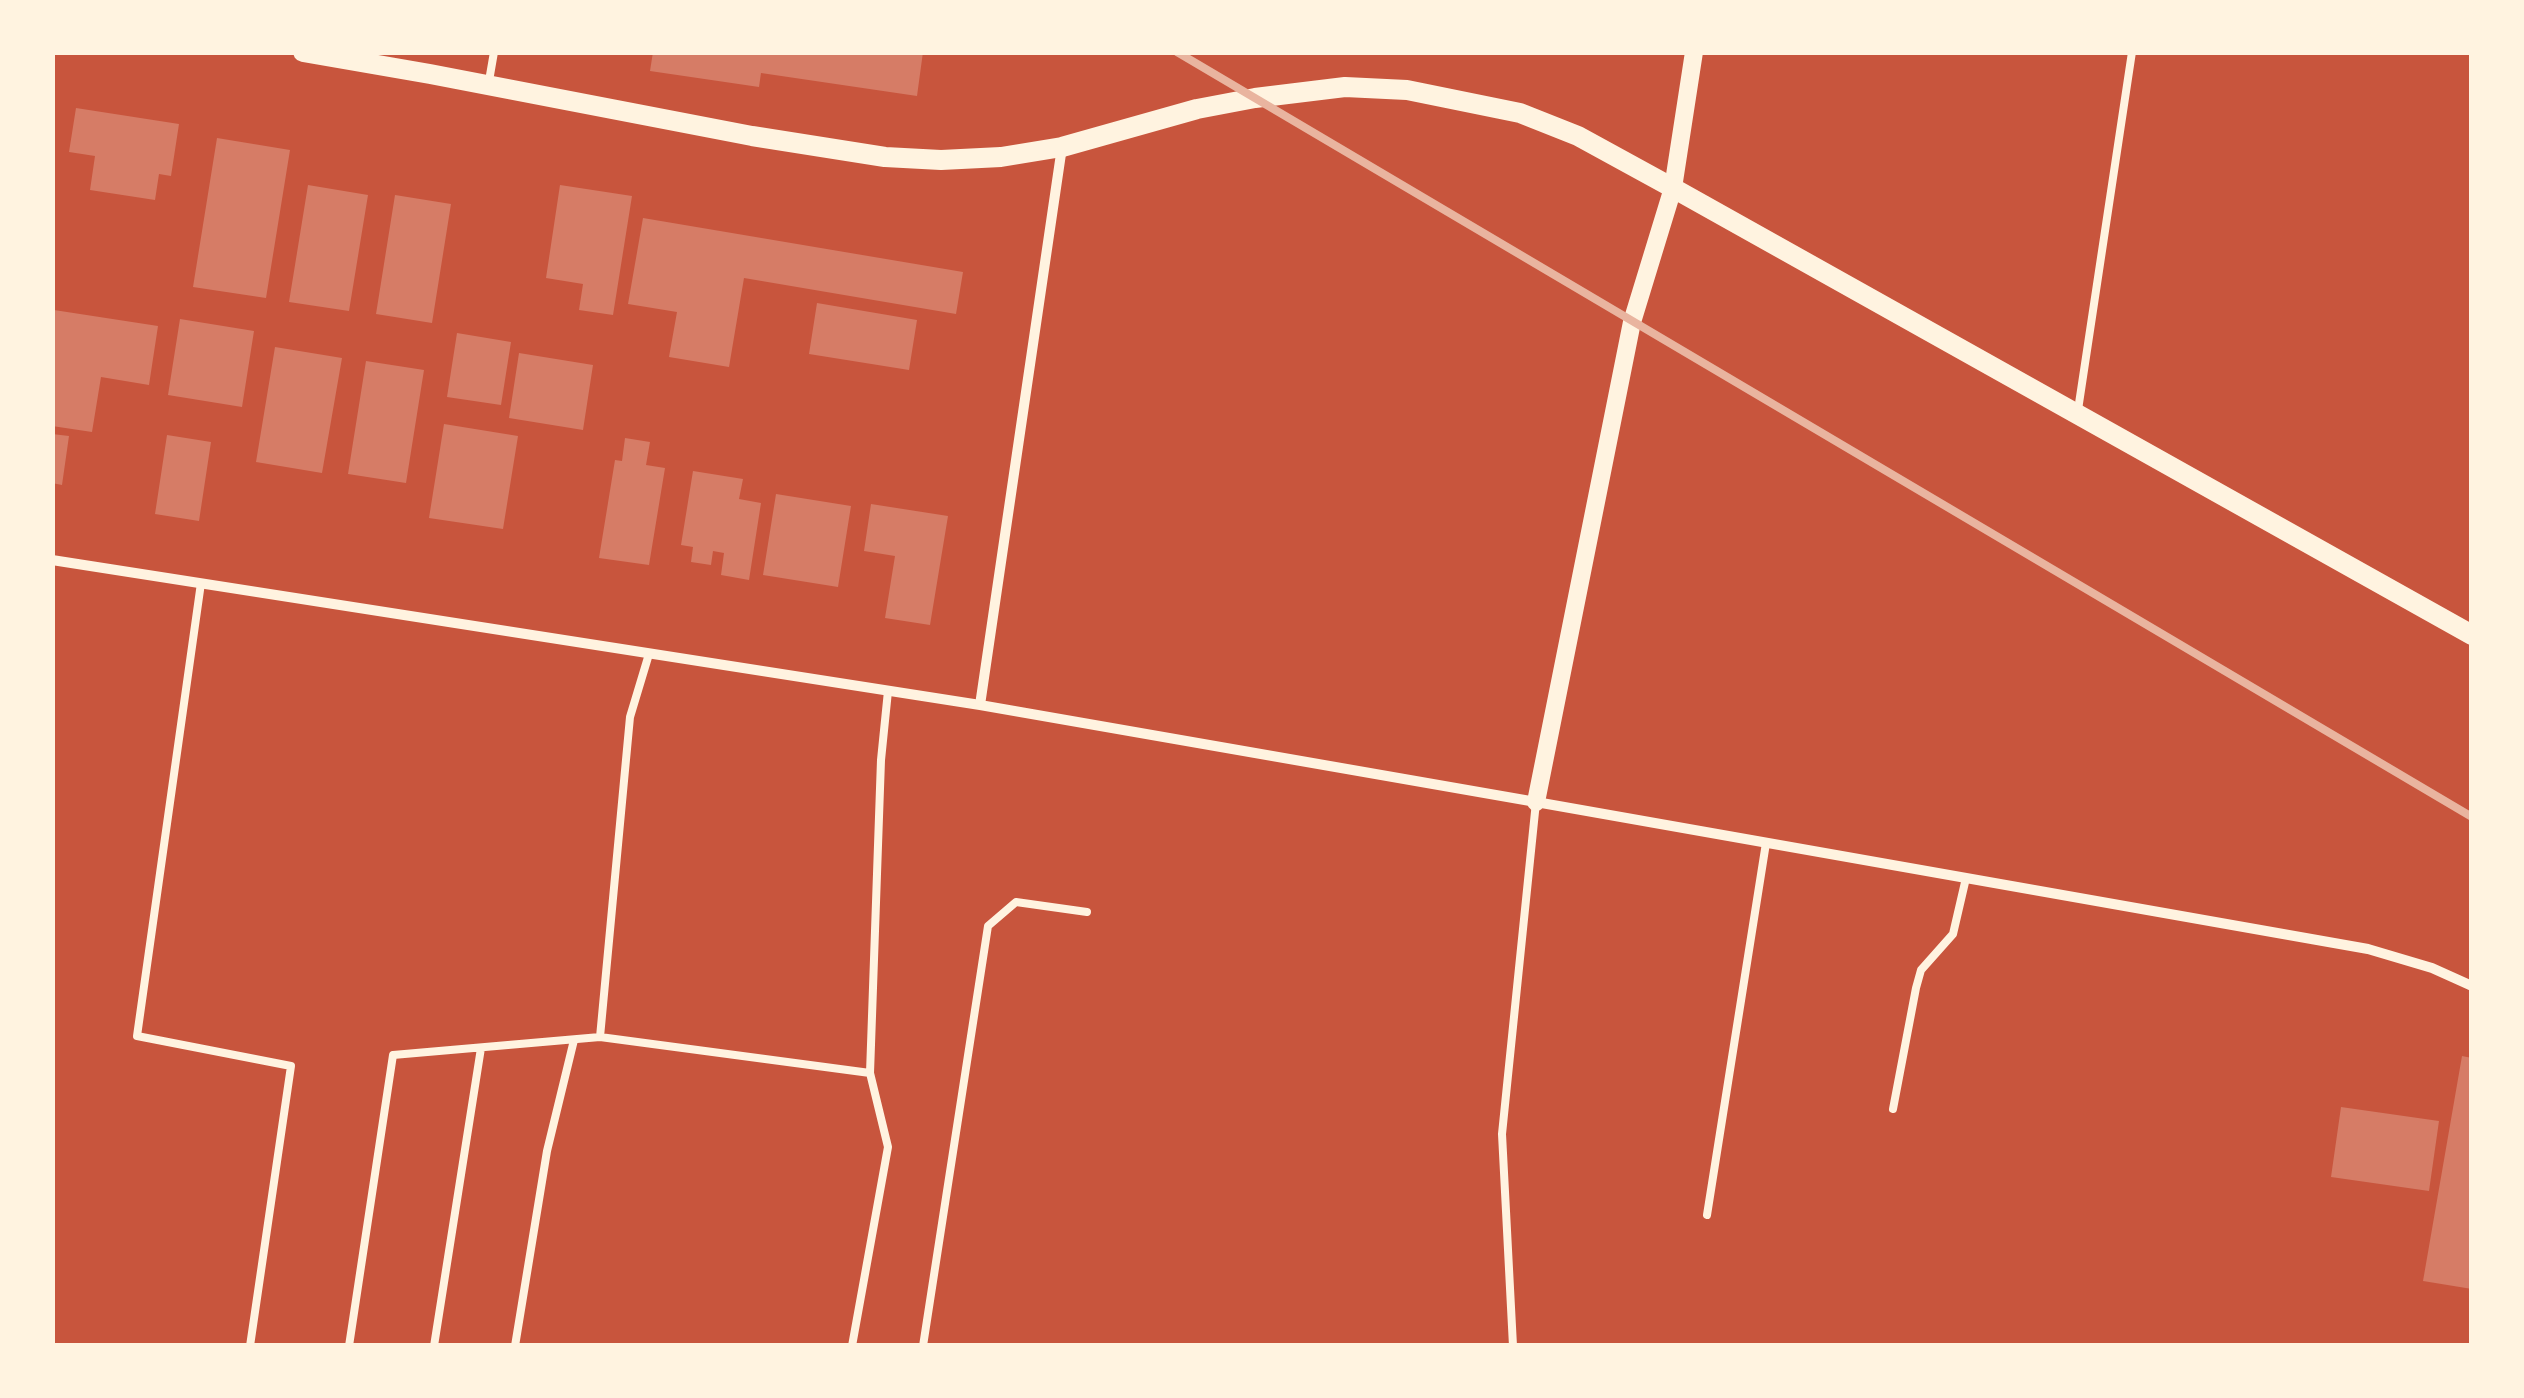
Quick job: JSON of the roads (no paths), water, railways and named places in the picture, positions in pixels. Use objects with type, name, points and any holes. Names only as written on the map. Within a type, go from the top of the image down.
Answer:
[{"type":"main road","points":[[313,53],[752,136],[885,157],[941,160],[1001,157],[1062,147],[1197,109],[1345,87],[1407,90],[1520,114],[1578,136],[2472,635]]},
{"type":"street","points":[[1536,802],[1632,322],[1673,188],[1694,52]]},
{"type":"street","points":[[980,705],[1062,147]]},
{"type":"street","points":[[52,560],[980,705],[1766,842],[2368,950],[2432,968],[2472,986]]},
{"type":"lane","points":[[488,86],[494,52]]},
{"type":"lane","points":[[2077,414],[2132,52]]},
{"type":"lane","points":[[202,584],[138,1036],[291,1066],[250,1346]]},
{"type":"lane","points":[[600,1037],[630,717],[648,654]]},
{"type":"lane","points":[[852,1346],[888,1147],[870,1073],[881,760],[888,691]]},
{"type":"lane","points":[[1512,1346],[1502,1134],[1536,802]]},
{"type":"lane","points":[[1707,1215],[1766,842]]},
{"type":"lane","points":[[1892,1109],[1921,970],[1953,934],[1966,878]]},
{"type":"lane","points":[[923,1346],[988,926],[1016,902],[1087,912]]},
{"type":"lane","points":[[349,1346],[392,1055],[600,1037],[870,1073]]},
{"type":"lane","points":[[515,1346],[547,1151],[574,1040]]},
{"type":"lane","points":[[434,1346],[482,1048]]},
{"type":"railway","points":[[1177,52],[2472,817]]}]
